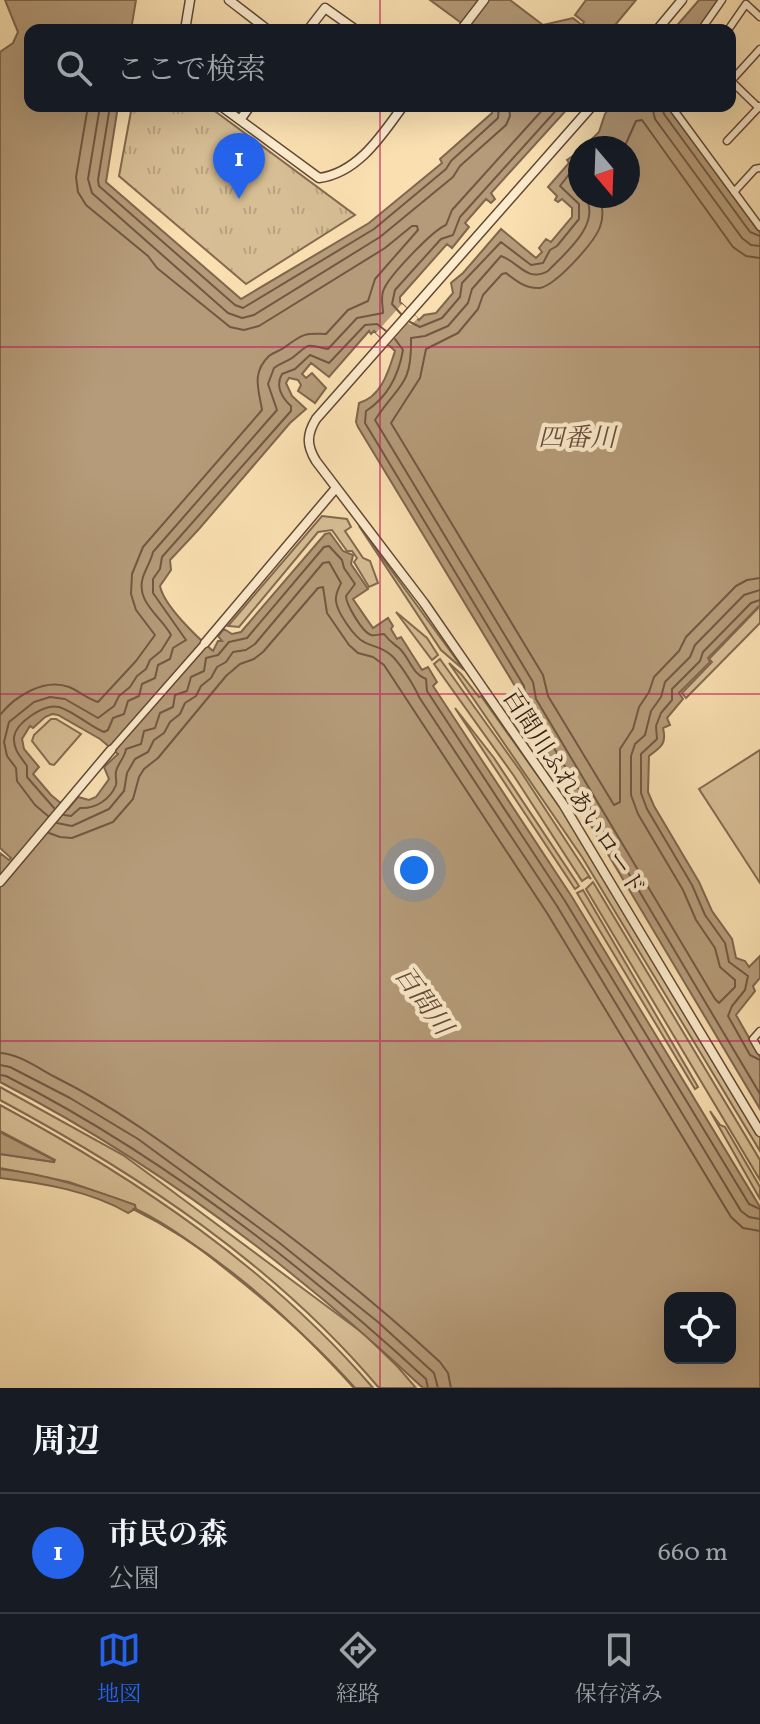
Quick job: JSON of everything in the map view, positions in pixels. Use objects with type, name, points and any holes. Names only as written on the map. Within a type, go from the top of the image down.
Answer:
[{"type":"street","points":[[186,24],[190,0]]},
{"type":"street","points":[[229,0],[260,24]]},
{"type":"street","points":[[465,24],[484,0]]},
{"type":"street","points":[[662,24],[682,0]]},
{"type":"street","points":[[705,24],[722,0]]},
{"type":"street","points":[[732,24],[746,4],[760,17]]},
{"type":"street","points":[[313,24],[325,8],[348,24]]},
{"type":"street","points":[[736,74],[760,49]]},
{"type":"street","points":[[727,141],[760,107],[736,85]]},
{"type":"street","points":[[229,112],[319,178],[366,154],[398,112]]},
{"type":"street","points":[[240,120],[246,112]]},
{"type":"street","name":"百間川ふれあいロード","points":[[587,112],[316,419],[309,433],[309,445],[312,455],[424,603],[563,804],[760,1132]]},
{"type":"street","points":[[675,112],[760,227]]},
{"type":"street","points":[[734,192],[755,169],[760,168]]},
{"type":"street","points":[[0,882],[336,488]]},
{"type":"street","points":[[760,1031],[753,1039],[760,1051]]},
{"type":"green space","points":[[131,112],[216,112],[355,215],[246,284],[119,176]]},
{"type":"green space","points":[[322,516],[347,519],[351,527],[345,531],[363,558],[370,561],[378,583],[369,587],[354,562],[357,558],[352,551],[347,551],[332,530],[318,532],[239,627],[228,626]]},
{"type":"green space","points":[[359,526],[464,670],[441,650]]},
{"type":"green space","points":[[760,606],[760,623],[686,698],[682,693],[712,662],[709,659]]},
{"type":"green space","points":[[396,612],[427,638],[438,655],[432,660]]},
{"type":"green space","points":[[440,659],[521,772],[591,879],[588,877],[582,881],[514,776],[434,664]]},
{"type":"green space","points":[[449,663],[481,696],[578,832],[760,1137],[760,1151],[582,857]]},
{"type":"green space","points":[[455,708],[494,758],[579,886],[575,889]]},
{"type":"green space","points":[[51,719],[81,734],[54,765],[32,741],[34,735]]},
{"type":"green space","points":[[760,750],[760,883],[699,789]]},
{"type":"green space","points":[[593,882],[760,1160],[760,1180],[586,889]]},
{"type":"green space","points":[[583,890],[698,1087],[695,1089],[577,893]]},
{"type":"green space","points":[[0,1087],[123,1155],[364,1334],[416,1388],[379,1388],[339,1343],[251,1263],[154,1192],[0,1100]]},
{"type":"green space","points":[[0,1105],[102,1164],[200,1230],[291,1304],[373,1388],[355,1388],[312,1343],[265,1302],[198,1248],[136,1209],[135,1205],[69,1182],[0,1168],[0,1154],[55,1160],[0,1131]]},
{"type":"green space","points":[[710,1111],[725,1127],[760,1187],[760,1199]]},
{"type":"water","points":[[5,0],[136,0],[132,24],[24,24],[24,112],[117,112],[106,182],[241,299],[369,223],[442,163],[440,159],[492,112],[565,112],[491,193],[495,199],[491,203],[486,199],[465,223],[469,227],[452,248],[447,244],[400,297],[400,302],[419,320],[424,315],[436,313],[453,293],[451,283],[501,229],[536,258],[542,252],[539,248],[546,239],[551,242],[572,217],[572,208],[640,208],[640,136],[595,136],[606,112],[672,112],[760,233],[760,605],[679,693],[683,699],[667,718],[670,725],[663,728],[663,742],[649,756],[648,792],[712,911],[732,939],[736,958],[745,961],[749,967],[760,956],[760,978],[753,986],[755,991],[736,1015],[760,1057],[760,1109],[516,700],[518,691],[358,427],[359,403],[379,389],[395,351],[374,331],[371,334],[369,331],[329,377],[311,363],[302,374],[306,378],[312,373],[326,388],[315,403],[298,391],[301,385],[298,380],[289,378],[286,383],[292,396],[306,409],[290,423],[170,560],[171,570],[160,586],[174,612],[213,651],[218,641],[222,641],[218,636],[224,629],[232,634],[241,632],[325,534],[330,533],[343,551],[353,555],[351,564],[368,589],[353,599],[373,628],[388,618],[397,639],[401,637],[422,670],[428,667],[437,682],[433,686],[572,897],[760,1207],[760,1388],[423,1388],[325,1301],[222,1220],[114,1147],[0,1082],[0,853],[9,860],[11,858],[0,848],[0,52],[13,43],[18,32]],"holes":[[[52,714],[100,739],[118,754],[104,767],[109,779],[96,797],[89,800],[78,797],[68,809],[33,774],[39,767],[24,749],[22,739],[30,726],[33,728]]]},
{"type":"water","points":[[430,0],[510,0],[542,24],[463,24]]},
{"type":"water","points":[[586,0],[636,0],[616,24],[583,24],[575,15]]},
{"type":"water","points":[[699,0],[720,0],[703,24],[678,24]]},
{"type":"water","points":[[573,18],[581,24],[547,24]]},
{"type":"water","points":[[568,164],[568,204],[562,199],[558,202],[555,200],[557,196],[548,187]]},
{"type":"water","points":[[0,1132],[54,1160],[54,1162],[0,1154]]},
{"type":"water","points":[[0,1169],[69,1183],[135,1205],[135,1209],[128,1213],[82,1194],[49,1185],[0,1178]]},
{"type":"pier","points":[[402,304],[418,318],[411,325],[408,323],[389,345],[376,333]]},
{"type":"waterway","points":[[133,1209],[195,1245],[252,1288],[354,1388]]},
{"type":"place","name":"市民の森","points":[[239,199]]},
{"type":"water label","name":"四番川","points":[[577,437]]},
{"type":"water label","name":"百間川","points":[[424,1000]]}]
